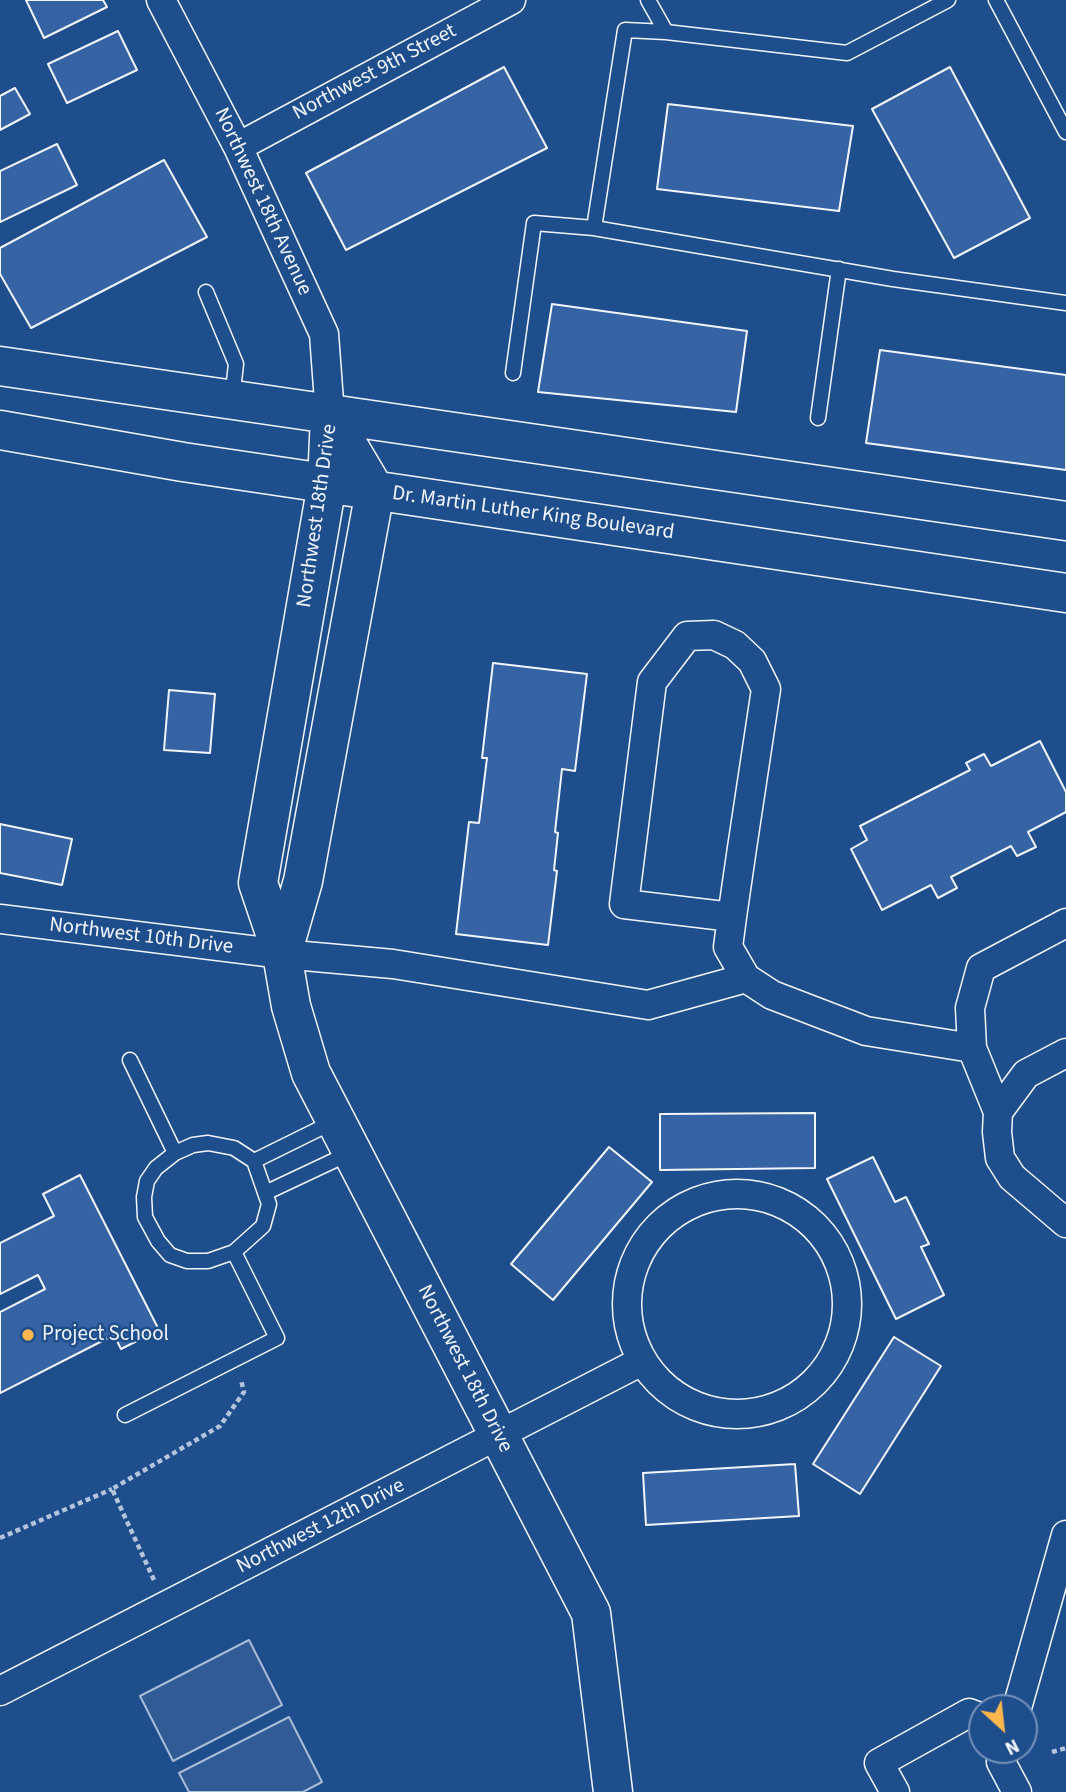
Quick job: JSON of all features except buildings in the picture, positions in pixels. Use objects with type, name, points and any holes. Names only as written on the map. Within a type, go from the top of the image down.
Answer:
[{"type":"main road","points":[[0,366],[1066,521]]},
{"type":"main road","name":"Northwest 18th Drive","points":[[330,415],[327,484],[258,883],[282,954],[291,1006],[311,1073],[591,1613],[613,1792]]},
{"type":"main road","name":"Northwest 18th Drive","points":[[282,954],[303,881],[375,491],[330,415]]},
{"type":"main road","name":"Dr. Martin Luther King Boulevard","points":[[0,430],[327,484],[1066,593]]},
{"type":"street","name":"Northwest 18th Avenue","points":[[161,0],[238,147],[324,334],[330,415]]},
{"type":"street","name":"Northwest 9th Street","points":[[238,147],[512,0]]},
{"type":"street","points":[[732,918],[624,904],[652,682],[687,636],[714,635],[735,645],[752,661],[766,689],[728,947],[746,978],[772,995],[866,1031],[972,1048]]},
{"type":"street","name":"Northwest 10th Drive","points":[[0,919],[282,954],[393,964],[649,1005],[746,978]]},
{"type":"street","points":[[1066,923],[981,968],[970,1008],[972,1048],[999,1112],[1000,1158],[1012,1177],[1066,1223]]},
{"type":"street","points":[[999,1112],[1026,1074],[1066,1053]]},
{"type":"street","points":[[734,1194],[772,1199],[806,1217],[831,1245],[845,1280],[847,1315],[838,1348],[820,1377],[793,1399],[761,1412],[726,1414],[693,1406],[664,1388],[642,1361],[628,1326],[627,1287],[640,1251],[664,1222],[696,1201],[734,1194]]},
{"type":"street","name":"Northwest 12th Drive","points":[[0,1690],[499,1437],[642,1361]]},
{"type":"street","points":[[1021,1694],[1066,1535]]},
{"type":"street","points":[[895,1792],[879,1763],[968,1714]]},
{"type":"street","points":[[1002,1764],[1017,1792]]},
{"type":"lane","points":[[648,0],[666,32]]},
{"type":"lane","points":[[594,228],[625,30],[666,32],[847,53],[948,0]]},
{"type":"lane","points":[[996,0],[1066,132]]},
{"type":"lane","points":[[513,373],[534,223],[594,228],[839,270],[1066,303]]},
{"type":"lane","points":[[818,418],[839,270]]},
{"type":"lane","points":[[206,292],[236,364],[232,400]]},
{"type":"lane","points":[[130,1060],[175,1153]]},
{"type":"lane","points":[[254,1161],[345,1136]]},
{"type":"lane","points":[[265,1193],[345,1136]]},
{"type":"lane","points":[[208,1143],[234,1147],[254,1161],[269,1204],[263,1226],[234,1252],[208,1261],[187,1261],[170,1255],[158,1241],[145,1217],[144,1197],[147,1181],[156,1168],[175,1153],[193,1145],[208,1143]]},
{"type":"lane","points":[[125,1415],[277,1338],[234,1252]]},
{"type":"path","points":[[0,1538],[112,1489],[220,1426],[244,1392],[237,1358]]},
{"type":"path","points":[[112,1489],[166,1606]]},
{"type":"path","points":[[1052,1752],[1066,1748]]},
{"type":"shaded area","points":[[249,1640],[282,1705],[173,1761],[140,1696]]},
{"type":"shaded area","points":[[289,1717],[322,1782],[303,1792],[189,1792],[179,1773]]},
{"type":"place","name":"Project School","points":[[28,1335]]}]
